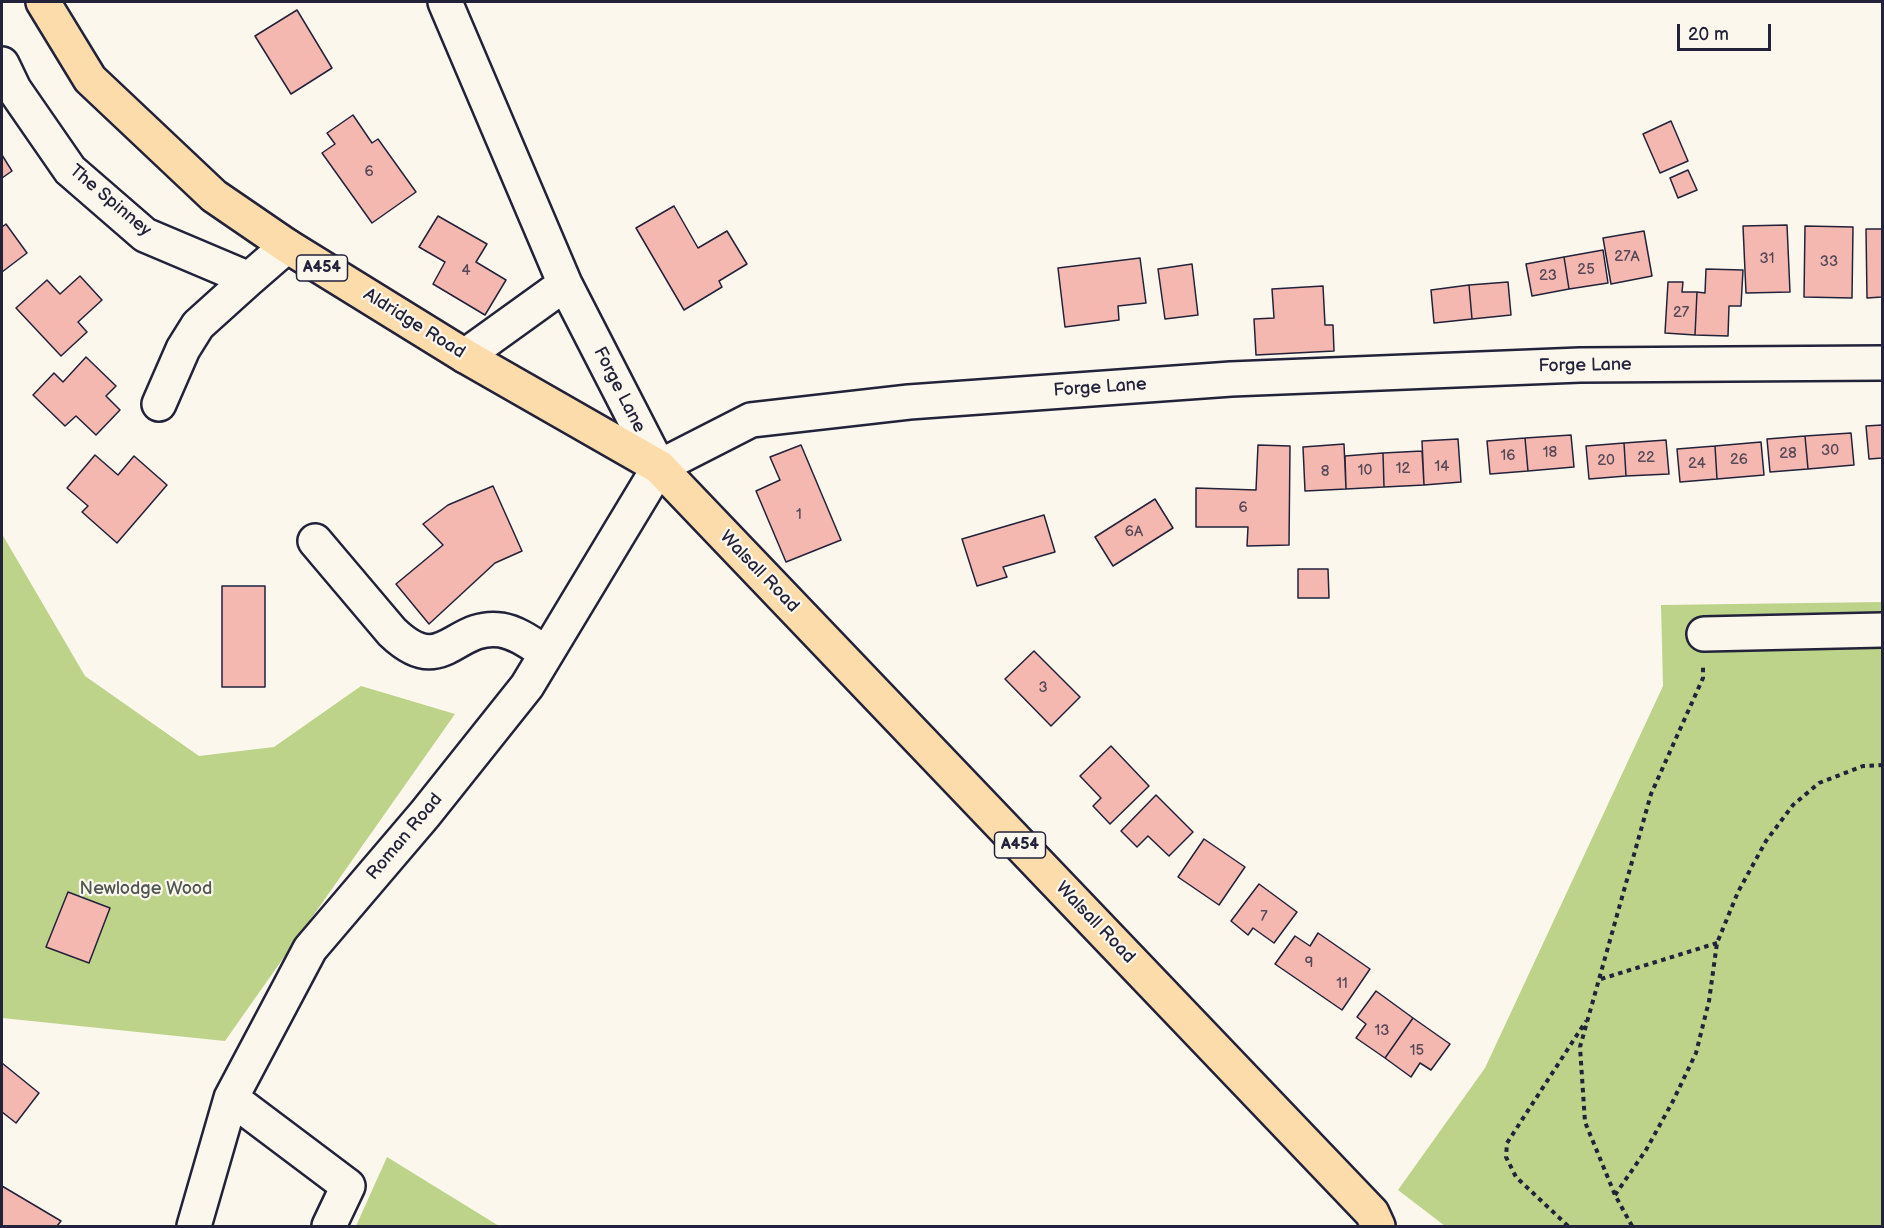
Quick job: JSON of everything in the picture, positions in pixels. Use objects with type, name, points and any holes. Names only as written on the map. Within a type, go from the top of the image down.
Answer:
[{"type":"main road","name":"Aldridge Road","points":[[43,2],[90,79],[214,196],[287,246],[465,356],[659,467]]},
{"type":"main road","name":"Walsall Road","points":[[659,467],[1372,1213],[1378,1227]]},
{"type":"street","name":"Forge Lane","points":[[445,2],[565,284],[659,467],[751,420],[909,402],[1301,376],[1580,365],[1882,363]]},
{"type":"street","name":"The Spinney","points":[[2,64],[14,89],[70,170],[145,235],[249,279]]},
{"type":"street","points":[[159,404],[183,349],[194,330],[287,246]]},
{"type":"street","points":[[465,356],[565,284]]},
{"type":"street","name":"Roman Road","points":[[200,1224],[231,1098],[310,949],[432,805],[527,686],[659,467]]},
{"type":"street","points":[[315,541],[392,632],[406,645],[419,651],[434,652],[482,631],[500,630],[522,638],[546,653]]},
{"type":"street","points":[[1704,634],[1882,630]]},
{"type":"street","points":[[231,1098],[348,1186],[329,1227]]},
{"type":"path","points":[[1632,1227],[1615,1195],[1585,1122],[1580,1047],[1601,979],[1651,794],[1703,678],[1704,634]]},
{"type":"path","points":[[1615,1195],[1646,1150],[1696,1053],[1709,1001],[1716,943],[1738,892],[1766,841],[1793,805],[1819,783],[1863,766],[1882,765]]},
{"type":"path","points":[[1601,979],[1716,943]]},
{"type":"path","points":[[1568,1227],[1516,1177],[1506,1157],[1508,1143],[1589,1016]]},
{"type":"green space","name":"Newlodge Wood","points":[[2,534],[85,676],[199,756],[274,747],[361,686],[455,714],[225,1041],[2,1018]]},
{"type":"green space","points":[[1882,602],[1882,1226],[1445,1226],[1398,1190],[1485,1068],[1663,686],[1661,605]]},
{"type":"green space","points":[[387,1157],[499,1226],[356,1226]]},
{"type":"building","points":[[297,10],[332,68],[291,94],[255,36]]},
{"type":"building","points":[[353,115],[372,143],[378,139],[416,192],[372,223],[322,153],[335,144],[327,133]]},
{"type":"building","points":[[1671,121],[1688,161],[1660,173],[1643,134]]},
{"type":"building","points":[[2,155],[12,171],[2,178]]},
{"type":"building","points":[[1688,170],[1697,190],[1678,198],[1670,178]]},
{"type":"building","points":[[674,206],[698,248],[727,231],[747,264],[719,281],[722,287],[684,310],[636,228]]},
{"type":"building","points":[[438,216],[487,244],[476,262],[506,280],[485,315],[433,284],[445,262],[419,247]]},
{"type":"building","points":[[6,224],[27,253],[2,272],[2,227]]},
{"type":"building","points":[[1787,225],[1790,292],[1746,293],[1743,226]]},
{"type":"building","points":[[1805,226],[1853,227],[1852,298],[1804,297]]},
{"type":"building","points":[[1866,229],[1882,229],[1882,297],[1867,298]]},
{"type":"building","points":[[1644,231],[1652,276],[1611,284],[1603,238]]},
{"type":"building","points":[[1603,250],[1608,283],[1569,289],[1564,257]]},
{"type":"building","points":[[1564,257],[1569,289],[1532,296],[1526,264]]},
{"type":"building","points":[[1140,258],[1146,303],[1118,306],[1119,320],[1065,327],[1058,268]]},
{"type":"building","points":[[1192,264],[1198,315],[1165,319],[1158,269]]},
{"type":"building","points":[[1706,269],[1743,270],[1741,306],[1729,306],[1728,336],[1695,335],[1697,292],[1705,293]]},
{"type":"building","points":[[80,276],[102,300],[78,322],[87,332],[61,356],[16,308],[47,280],[60,294]]},
{"type":"building","points":[[1508,282],[1511,315],[1472,319],[1469,285]]},
{"type":"building","points":[[1668,282],[1683,282],[1682,292],[1697,292],[1695,335],[1665,333]]},
{"type":"building","points":[[1469,285],[1472,319],[1434,323],[1431,290]]},
{"type":"building","points":[[1323,286],[1325,325],[1333,325],[1334,351],[1256,355],[1254,319],[1274,318],[1272,289]]},
{"type":"building","points":[[86,357],[116,386],[106,396],[120,410],[96,435],[76,416],[65,426],[33,395],[54,373],[63,382]]},
{"type":"building","points":[[1882,425],[1882,458],[1869,459],[1866,426]]},
{"type":"building","points":[[1851,433],[1854,465],[1808,469],[1805,436]]},
{"type":"building","points":[[1571,435],[1574,467],[1528,471],[1525,438]]},
{"type":"building","points":[[1805,436],[1808,469],[1770,472],[1767,439]]},
{"type":"building","points":[[1525,438],[1528,471],[1490,474],[1487,441]]},
{"type":"building","points":[[1458,439],[1461,482],[1424,485],[1422,441]]},
{"type":"building","points":[[1666,440],[1669,474],[1626,476],[1624,443]]},
{"type":"building","points":[[1761,442],[1764,475],[1717,479],[1715,446]]},
{"type":"building","points":[[1624,443],[1626,476],[1589,479],[1586,446]]},
{"type":"building","points":[[1344,444],[1346,489],[1305,491],[1303,447]]},
{"type":"building","points":[[801,445],[841,540],[786,562],[756,491],[780,480],[770,457]]},
{"type":"building","points":[[1258,445],[1290,446],[1289,545],[1247,546],[1248,527],[1196,527],[1196,488],[1256,490]]},
{"type":"building","points":[[1715,446],[1717,479],[1680,482],[1677,449]]},
{"type":"building","points":[[1422,451],[1424,485],[1384,487],[1383,453]]},
{"type":"building","points":[[1383,453],[1384,487],[1346,489],[1345,456]]},
{"type":"building","points":[[95,455],[118,475],[134,456],[167,485],[117,543],[82,512],[88,506],[67,488]]},
{"type":"building","points":[[493,486],[522,551],[495,563],[429,624],[396,584],[443,545],[423,524],[448,505]]},
{"type":"building","points":[[1155,499],[1173,528],[1113,566],[1095,537]]},
{"type":"building","points":[[1044,515],[1055,552],[1003,567],[1007,577],[977,586],[962,539]]},
{"type":"building","points":[[1298,569],[1328,569],[1329,598],[1298,598]]},
{"type":"building","points":[[222,586],[265,586],[265,687],[222,687]]},
{"type":"building","points":[[1034,651],[1080,697],[1051,726],[1005,679]]},
{"type":"building","points":[[1111,746],[1149,786],[1110,824],[1093,806],[1101,798],[1080,776]]},
{"type":"building","points":[[1156,795],[1193,832],[1169,856],[1148,836],[1137,847],[1121,831]]},
{"type":"building","points":[[1204,839],[1245,867],[1219,905],[1178,877]]},
{"type":"building","points":[[1259,884],[1297,912],[1274,943],[1253,928],[1248,935],[1231,921]]},
{"type":"building","points":[[68,892],[110,908],[89,963],[46,947]]},
{"type":"building","points":[[1318,933],[1370,969],[1342,1010],[1275,964],[1295,936],[1310,946]]},
{"type":"building","points":[[1376,991],[1413,1018],[1385,1058],[1356,1038],[1366,1024],[1357,1017]]},
{"type":"building","points":[[1413,1018],[1450,1044],[1431,1070],[1420,1063],[1411,1077],[1385,1058]]},
{"type":"building","points":[[2,1063],[39,1093],[16,1123],[2,1112]]},
{"type":"building","points":[[2,1186],[61,1221],[57,1226],[2,1226]]}]
